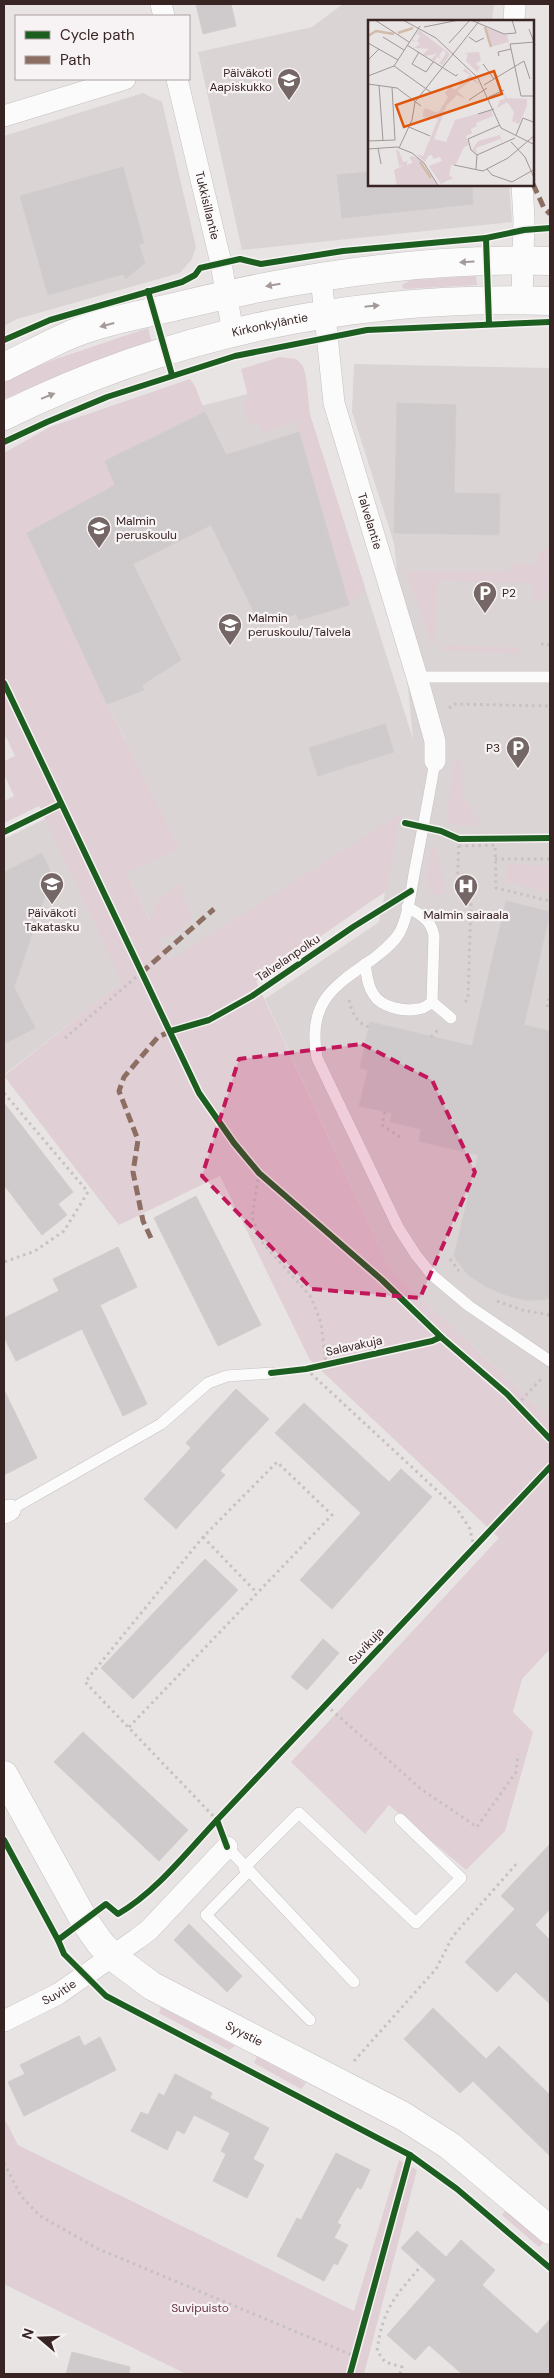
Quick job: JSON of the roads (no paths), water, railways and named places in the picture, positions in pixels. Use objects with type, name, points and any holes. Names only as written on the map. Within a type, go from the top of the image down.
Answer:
[{"type":"main road","points":[[4,366],[74,334],[226,294],[321,277],[449,263],[537,261]]},
{"type":"main road","name":"Kirkonkyläntie","points":[[4,416],[31,402],[107,372],[233,333],[324,313],[404,303],[550,300]]},
{"type":"main road","name":"Syystie","points":[[4,1776],[84,1920],[112,1956],[152,1986],[404,2116],[431,2132],[550,2230]]},
{"type":"street","points":[[514,20],[515,4]]},
{"type":"street","points":[[4,116],[122,80]]},
{"type":"street","name":"Tukkisillantie","points":[[177,80],[226,294],[233,333]]},
{"type":"street","points":[[522,186],[537,261],[522,300]]},
{"type":"street","name":"Talvelantie","points":[[321,277],[334,403],[417,677],[435,741],[435,761]]},
{"type":"street","points":[[112,1956],[149,1930],[227,1847]]},
{"type":"street","name":"Suvitie","points":[[4,2020],[58,1994],[112,1956]]},
{"type":"lane","points":[[417,677],[550,677]]},
{"type":"lane","points":[[435,761],[407,907],[399,933],[385,950],[343,979],[330,993],[320,1008],[313,1038],[317,1058],[398,1227],[416,1255],[432,1274],[469,1306],[550,1361]]},
{"type":"lane","points":[[407,907],[428,919],[432,926],[432,1002],[451,1018]]},
{"type":"lane","points":[[365,964],[368,982],[374,995],[380,1002],[407,1010],[419,1009],[432,1002]]},
{"type":"lane","points":[[7,1511],[161,1424],[208,1383],[228,1376],[271,1373]]},
{"type":"lane","points":[[310,2020],[206,1915],[299,1813],[416,1923],[462,1878],[400,1819]]},
{"type":"lane","points":[[227,1847],[354,1982]]},
{"type":"place","name":"Päiväkoti Aapiskukko","points":[[289,101]]},
{"type":"place","name":"Malmin peruskoulu","points":[[99,549]]},
{"type":"place","name":"P2","points":[[485,614]]},
{"type":"place","name":"Malmin peruskoulu/Talvela","points":[[230,646]]},
{"type":"place","name":"P3","points":[[518,769]]},
{"type":"place","name":"Päiväkoti Takatasku","points":[[52,905]]},
{"type":"place","name":"Malmin sairaala","points":[[466,907]]},
{"type":"park label","name":"Suvipuisto","points":[[200,2308]]}]
